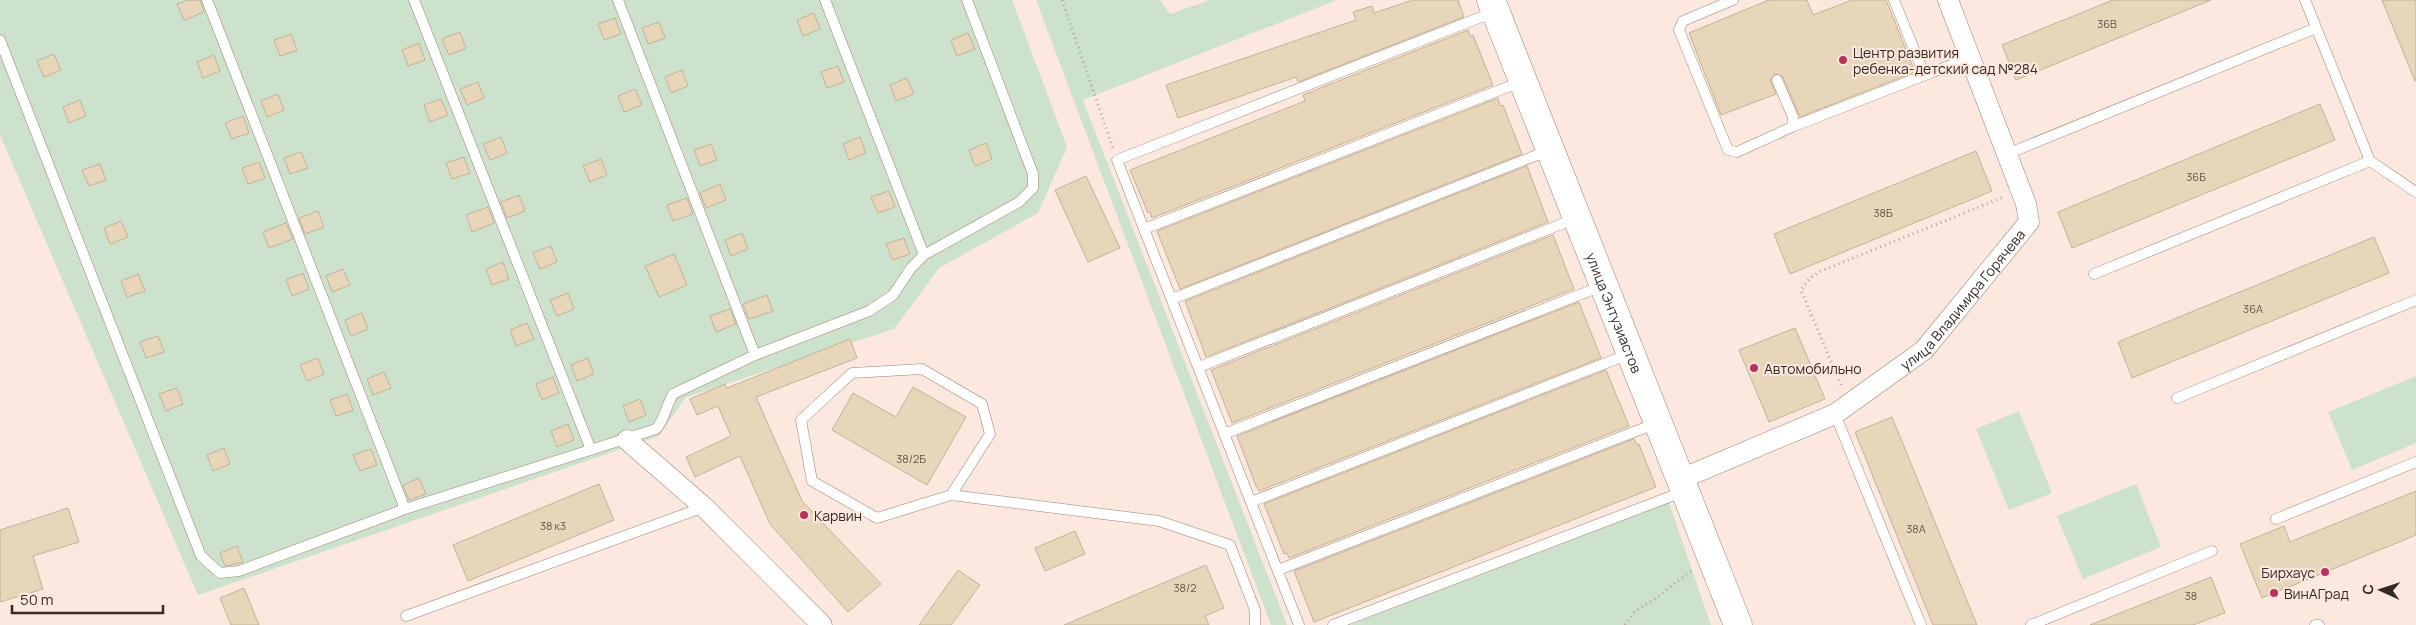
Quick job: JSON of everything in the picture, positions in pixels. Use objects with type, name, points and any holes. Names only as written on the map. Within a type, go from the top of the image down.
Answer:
[{"type":"main road","name":"улица Энтузиастов","points":[[1493,6],[1578,218],[1602,286],[1684,485],[1738,625]]},
{"type":"street","name":"улица Владимира Горячева","points":[[1684,485],[1842,409],[1924,350],[2030,222],[2021,190],[1970,58],[1952,3]]},
{"type":"street","points":[[627,440],[704,507],[822,625]]},
{"type":"lane","points":[[206,0],[405,509]]},
{"type":"lane","points":[[414,0],[591,450]]},
{"type":"lane","points":[[618,0],[755,355]]},
{"type":"lane","points":[[825,0],[924,255]]},
{"type":"lane","points":[[0,40],[201,556],[220,573],[239,571],[405,509],[627,440],[656,429],[663,421],[666,406],[673,394],[755,355],[869,311],[893,296],[912,268],[924,255],[1019,202],[1033,188],[1033,174],[966,0]]},
{"type":"lane","points":[[1733,0],[1683,20],[1679,30],[1728,150],[1737,152],[1792,127],[1970,58]]},
{"type":"lane","points":[[1894,0],[1922,69],[1933,72]]},
{"type":"lane","points":[[2305,0],[2370,161],[2416,190]]},
{"type":"lane","points":[[1299,625],[1118,160],[1493,6]]},
{"type":"lane","points":[[2008,154],[2316,28]]},
{"type":"lane","points":[[1777,80],[1793,117],[1792,127]]},
{"type":"lane","points":[[1144,229],[1523,81]]},
{"type":"lane","points":[[1172,299],[1551,150]]},
{"type":"lane","points":[[2094,274],[2370,161]]},
{"type":"lane","points":[[1199,367],[1578,218]]},
{"type":"lane","points":[[1224,434],[1602,286]]},
{"type":"lane","points":[[2176,398],[2416,300]]},
{"type":"lane","points":[[1251,502],[1629,354]]},
{"type":"lane","points":[[951,495],[990,434],[982,404],[922,369],[852,373],[801,420],[812,482],[877,518],[951,495],[1159,521],[1230,545],[1255,610],[1255,625]]},
{"type":"lane","points":[[1842,409],[1921,625]]},
{"type":"lane","points":[[1278,570],[1658,422]]},
{"type":"lane","points":[[2276,519],[2416,462]]},
{"type":"lane","points":[[1333,625],[1684,485]]},
{"type":"lane","points":[[406,616],[704,507]]},
{"type":"lane","points":[[2031,625],[2212,551]]},
{"type":"path","points":[[1062,0],[1118,160]]},
{"type":"path","points":[[1842,409],[1801,290],[1810,278],[1821,271],[2021,190]]},
{"type":"path","points":[[1625,625],[1635,611],[1712,557]]},
{"type":"green space","points":[[0,0],[1012,0],[1067,147],[1038,213],[939,268],[894,329],[686,397],[659,436],[198,595],[0,135]]},
{"type":"green space","points":[[1036,0],[1160,0],[1170,14],[1210,0],[1337,0],[1083,100],[1287,625],[1271,625]]},
{"type":"green space","points":[[2416,376],[2416,443],[2352,470],[2328,412]]},
{"type":"green space","points":[[2019,411],[2052,493],[2009,510],[1976,429]]},
{"type":"green space","points":[[2136,484],[2161,547],[2083,579],[2057,516]]},
{"type":"green space","points":[[1668,500],[1711,625],[1350,625]]},
{"type":"building","points":[[188,0],[200,0],[204,12],[184,20],[177,4]]},
{"type":"building","points":[[1413,0],[1458,0],[1464,17],[1298,82],[1296,77],[1178,118],[1166,85],[1356,20],[1353,12],[1372,6],[1374,13]]},
{"type":"building","name":"Центр развития ребенка-детский сад №284","points":[[1769,0],[1807,0],[1813,15],[1852,0],[1886,0],[1915,72],[1800,117],[1783,77],[1775,74],[1770,80],[1776,94],[1721,115],[1689,33]]},
{"type":"building","points":[[2113,0],[2211,0],[2016,80],[2002,45]]},
{"type":"building","points":[[2382,0],[2416,0],[2416,81],[2415,81]]},
{"type":"building","points":[[814,13],[820,29],[803,36],[797,20]]},
{"type":"building","points":[[615,18],[621,34],[604,40],[598,24]]},
{"type":"building","points":[[659,22],[665,38],[648,44],[642,28]]},
{"type":"building","points":[[1468,30],[1470,36],[1473,35],[1493,85],[1152,218],[1150,212],[1148,213],[1130,170],[1305,101],[1303,95]]},
{"type":"building","points":[[460,32],[466,48],[449,55],[442,39]]},
{"type":"building","points":[[968,33],[975,49],[957,56],[951,40]]},
{"type":"building","points":[[291,34],[297,50],[280,56],[274,40]]},
{"type":"building","points":[[419,43],[425,60],[408,66],[402,50]]},
{"type":"building","points":[[54,54],[61,70],[44,77],[37,61]]},
{"type":"building","points":[[214,55],[220,71],[203,78],[197,62]]},
{"type":"building","points":[[838,66],[844,82],[827,88],[821,72]]},
{"type":"building","points":[[682,70],[688,86],[671,93],[665,77]]},
{"type":"building","points":[[907,78],[914,94],[896,101],[890,85]]},
{"type":"building","points":[[478,82],[484,98],[467,105],[460,89]]},
{"type":"building","points":[[635,89],[642,105],[624,112],[618,96]]},
{"type":"building","points":[[278,94],[284,110],[267,117],[261,101]]},
{"type":"building","points":[[1498,98],[1500,106],[1503,105],[1522,154],[1180,289],[1157,231]]},
{"type":"building","points":[[441,99],[448,115],[430,122],[424,105]]},
{"type":"building","points":[[80,100],[86,116],[69,123],[63,107]]},
{"type":"building","points":[[2320,104],[2335,140],[2072,248],[2058,212]]},
{"type":"building","points":[[243,116],[249,133],[232,139],[225,123]]},
{"type":"building","points":[[501,137],[507,153],[490,160],[483,144]]},
{"type":"building","points":[[860,137],[866,153],[849,160],[843,144]]},
{"type":"building","points":[[986,143],[992,159],[975,166],[969,150]]},
{"type":"building","points":[[711,144],[717,160],[700,166],[694,150]]},
{"type":"building","points":[[1976,151],[1992,191],[1790,274],[1774,234]]},
{"type":"building","points":[[301,152],[308,168],[290,174],[284,158]]},
{"type":"building","points":[[464,157],[470,173],[452,179],[446,163]]},
{"type":"building","points":[[601,159],[607,175],[590,182],[583,166]]},
{"type":"building","points":[[259,162],[265,178],[248,184],[242,168]]},
{"type":"building","points":[[100,164],[106,180],[89,186],[82,170]]},
{"type":"building","points":[[1527,166],[1548,222],[1206,357],[1185,301]]},
{"type":"building","points":[[1086,176],[1120,248],[1088,262],[1055,190]]},
{"type":"building","points":[[720,184],[726,200],[706,208],[700,193]]},
{"type":"building","points":[[889,191],[895,207],[878,213],[871,197]]},
{"type":"building","points":[[519,195],[525,211],[507,218],[501,202]]},
{"type":"building","points":[[687,198],[693,214],[673,221],[667,205]]},
{"type":"building","points":[[488,207],[494,223],[472,232],[466,215]]},
{"type":"building","points":[[318,211],[324,227],[305,234],[299,218]]},
{"type":"building","points":[[121,221],[128,237],[110,244],[104,228]]},
{"type":"building","points":[[286,223],[293,239],[269,248],[263,232]]},
{"type":"building","points":[[742,233],[748,249],[731,256],[725,240]]},
{"type":"building","points":[[1553,235],[1574,289],[1232,423],[1211,370]]},
{"type":"building","points":[[2374,237],[2389,273],[2132,378],[2118,342]]},
{"type":"building","points":[[904,238],[910,254],[893,260],[886,244]]},
{"type":"building","points":[[551,246],[557,262],[540,269],[533,253]]},
{"type":"building","points":[[674,254],[687,285],[659,297],[645,266]]},
{"type":"building","points":[[503,262],[509,279],[492,285],[486,269]]},
{"type":"building","points":[[343,269],[350,285],[332,292],[326,276]]},
{"type":"building","points":[[303,273],[309,289],[292,296],[286,280]]},
{"type":"building","points":[[138,274],[145,291],[127,297],[121,281]]},
{"type":"building","points":[[568,293],[574,309],[557,316],[550,300]]},
{"type":"building","points":[[767,295],[773,311],[749,319],[743,304]]},
{"type":"building","points":[[1579,302],[1601,358],[1259,491],[1256,486],[1237,436]]},
{"type":"building","points":[[730,309],[736,324],[716,332],[710,316]]},
{"type":"building","points":[[362,313],[368,329],[351,336],[345,320]]},
{"type":"building","points":[[527,323],[534,339],[516,346],[510,330]]},
{"type":"building","points":[[1795,328],[1825,399],[1769,422],[1739,350]]},
{"type":"building","points":[[158,336],[164,352],[146,358],[140,342]]},
{"type":"building","points":[[850,339],[857,358],[756,397],[802,501],[881,584],[848,612],[770,524],[740,456],[695,477],[686,457],[731,436],[718,406],[697,415],[690,399],[725,384],[727,388]]},
{"type":"building","points":[[318,358],[324,374],[307,381],[300,365]]},
{"type":"building","points":[[588,358],[594,374],[577,381],[571,365]]},
{"type":"building","points":[[1606,370],[1629,426],[1289,558],[1287,553],[1284,554],[1264,504]]},
{"type":"building","points":[[384,372],[391,388],[373,395],[367,379]]},
{"type":"building","points":[[553,377],[559,393],[542,400],[536,384]]},
{"type":"building","points":[[913,387],[966,417],[927,485],[832,430],[853,393],[896,417]]},
{"type":"building","points":[[177,388],[183,404],[166,411],[159,394]]},
{"type":"building","points":[[347,394],[353,410],[336,416],[330,400]]},
{"type":"building","points":[[640,399],[646,415],[629,422],[623,406]]},
{"type":"building","points":[[1892,417],[1977,625],[1933,625],[1855,432]]},
{"type":"building","points":[[568,424],[574,440],[557,447],[551,431]]},
{"type":"building","points":[[1634,439],[1637,445],[1639,444],[1656,487],[1314,622],[1294,571]]},
{"type":"building","points":[[224,448],[230,464],[213,471],[207,455]]},
{"type":"building","points":[[371,449],[377,465],[360,471],[353,455]]},
{"type":"building","points":[[419,478],[426,494],[409,500],[403,485]]},
{"type":"building","points":[[599,484],[614,520],[468,581],[453,545]]},
{"type":"building","points":[[2416,491],[2416,535],[2262,598],[2240,544],[2284,526],[2290,542]]},
{"type":"building","points":[[68,508],[79,542],[33,556],[43,589],[0,602],[0,530]]},
{"type":"building","points":[[1075,531],[1085,554],[1045,571],[1035,548]]},
{"type":"building","points":[[237,546],[243,562],[225,566],[220,553]]},
{"type":"building","points":[[1206,565],[1224,608],[1205,616],[1209,625],[1064,625]]},
{"type":"building","points":[[958,570],[980,585],[951,625],[919,625]]},
{"type":"building","points":[[2211,577],[2225,613],[2193,625],[2090,625]]},
{"type":"building","points":[[244,588],[259,625],[231,625],[220,598]]},
{"type":"place","name":"Центр развития ребенка-детский сад №284","points":[[1843,60]]},
{"type":"place","name":"Автомобильно","points":[[1754,368]]},
{"type":"place","name":"Карвин","points":[[804,515]]},
{"type":"place","name":"Бирхаус","points":[[2325,572]]},
{"type":"place","name":"ВинАГрад","points":[[2274,593]]}]
